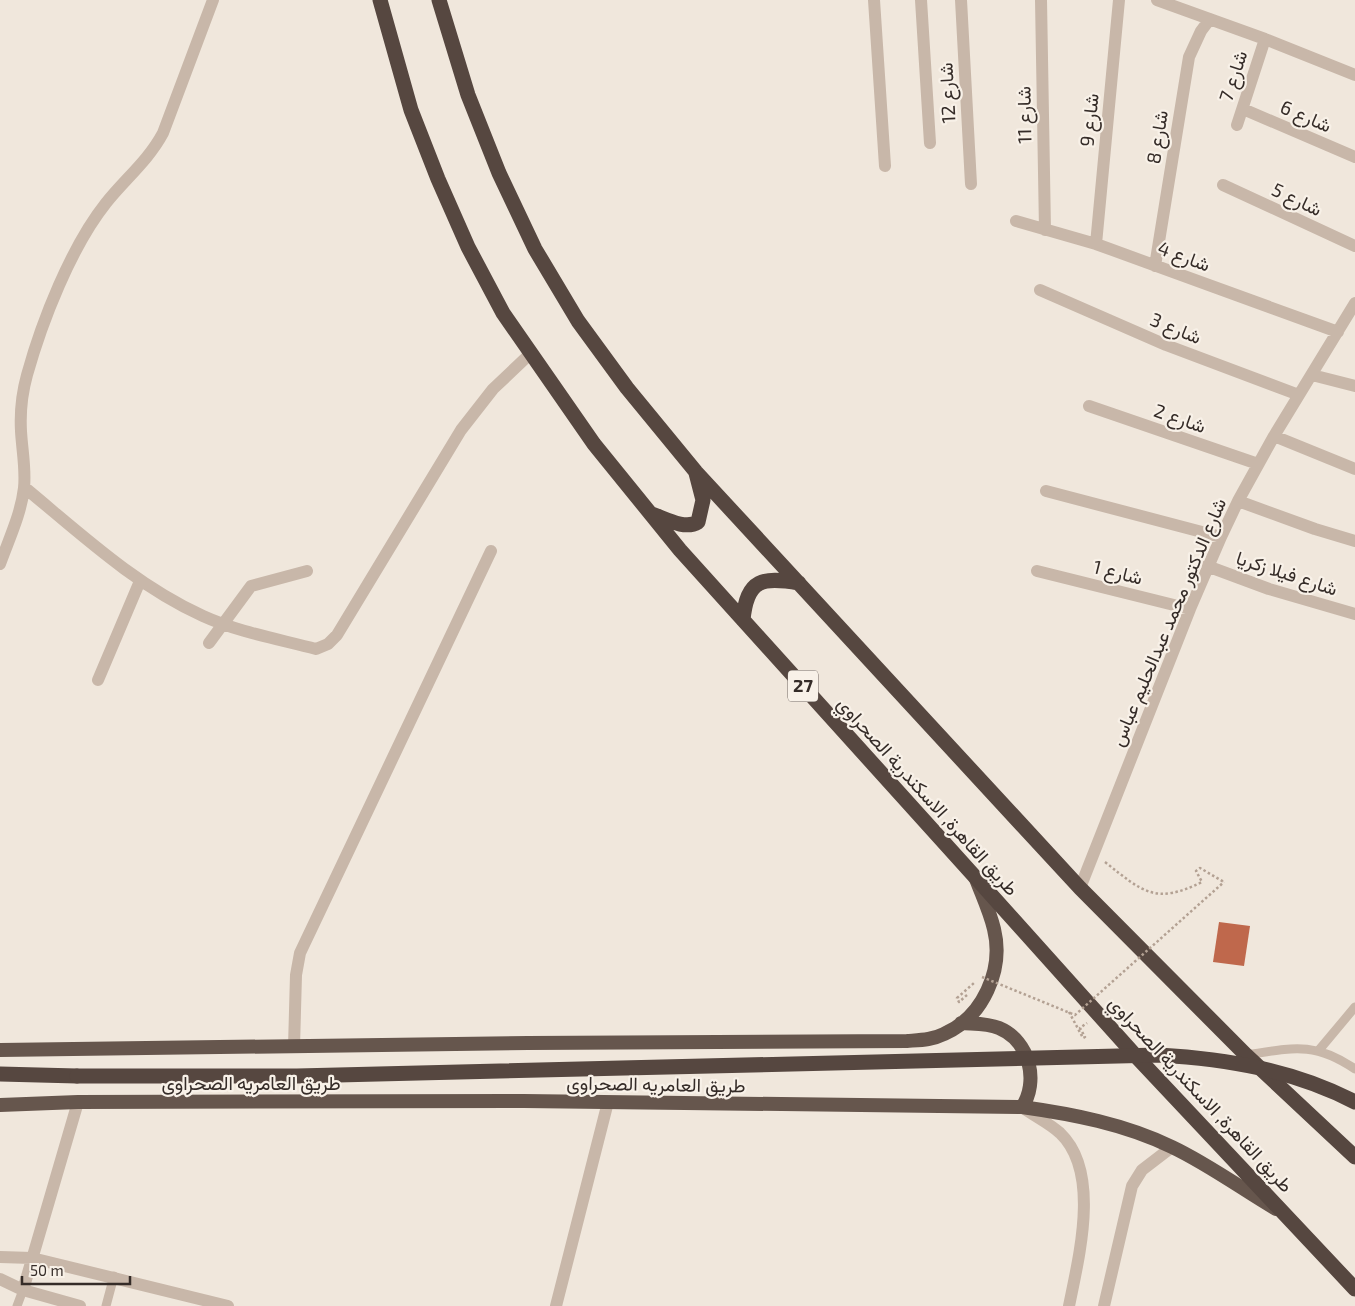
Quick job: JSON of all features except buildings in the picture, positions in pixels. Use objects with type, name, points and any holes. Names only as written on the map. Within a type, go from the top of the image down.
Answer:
[{"type":"highway","name":"طريق القاهرة, الاسكندرية الصحراوي","points":[[380,0],[411,110],[438,179],[468,247],[503,313],[594,444],[680,550],[1134,1054],[1355,1288]]},
{"type":"highway","points":[[438,0],[471,104],[499,173],[535,249],[578,321],[627,388],[696,472],[1080,888],[1246,1055],[1355,1157]]},
{"type":"highway","points":[[652,514],[680,524],[692,526],[698,522],[703,500],[696,472]]},
{"type":"highway","points":[[743,620],[745,600],[751,590],[761,582],[773,579],[799,584]]},
{"type":"highway","name":"طريق العامريه الصحراوى","points":[[0,1050],[538,1042],[907,1041],[933,1039],[946,1034],[961,1023],[984,999],[991,984],[996,957],[994,929],[976,878]]},
{"type":"highway","points":[[961,1023],[986,1024],[1001,1029],[1013,1037],[1022,1049],[1030,1065],[1032,1082],[1028,1098],[1022,1108]]},
{"type":"highway","points":[[0,1074],[77,1076],[317,1076],[1159,1055],[1206,1058],[1253,1066],[1298,1078],[1355,1102]]},
{"type":"highway","name":"طريق العامريه الصحراوى","points":[[0,1105],[78,1102],[608,1102],[1022,1108],[1067,1113],[1126,1129],[1172,1147],[1287,1216]]},
{"type":"street","points":[[0,564],[16,521],[24,487],[20,430],[22,403],[34,351],[72,258],[87,230],[105,204],[153,151],[163,133],[213,0]]},
{"type":"street","points":[[874,0],[885,166]]},
{"type":"street","points":[[921,0],[930,143]]},
{"type":"street","name":"شارع 12","points":[[961,0],[971,184]]},
{"type":"street","name":"شارع 11","points":[[1041,0],[1045,230]]},
{"type":"street","name":"شارع 9","points":[[1096,244],[1119,0]]},
{"type":"street","points":[[1157,0],[1265,39],[1355,75]]},
{"type":"street","name":"شارع 8","points":[[1155,266],[1189,58],[1201,31],[1210,19]]},
{"type":"street","name":"شارع 7","points":[[1237,125],[1265,39]]},
{"type":"street","name":"شارع 6","points":[[1242,109],[1355,157]]},
{"type":"street","name":"شارع 5","points":[[1224,185],[1355,246]]},
{"type":"street","name":"شارع 4","points":[[1016,221],[1096,244],[1338,332]]},
{"type":"street","name":"شارع 3","points":[[1040,290],[1166,345],[1299,395]]},
{"type":"street","name":"شارع الدكتور محمد عبدالحليم عباس","points":[[1080,888],[1207,566],[1258,464],[1355,305]]},
{"type":"street","points":[[24,487],[140,581],[201,615],[223,624],[316,649],[328,644],[337,635],[461,430],[493,389],[532,354]]},
{"type":"street","points":[[1312,375],[1355,386]]},
{"type":"street","name":"شارع 2","points":[[1089,406],[1258,464]]},
{"type":"street","points":[[1274,436],[1355,469]]},
{"type":"street","points":[[1046,491],[1221,537]]},
{"type":"street","points":[[1238,501],[1315,529],[1355,541]]},
{"type":"street","points":[[294,1047],[296,975],[300,953],[490,551]]},
{"type":"street","name":"شارع فيلا زكريا","points":[[1207,566],[1269,589],[1355,614]]},
{"type":"street","points":[[209,643],[251,586],[307,571]]},
{"type":"street","name":"شارع 1","points":[[1037,571],[1190,609]]},
{"type":"street","points":[[98,680],[140,581]]},
{"type":"street","points":[[23,1290],[78,1102]]},
{"type":"street","points":[[556,1306],[608,1102]]},
{"type":"street","points":[[1022,1108],[1059,1133],[1072,1149],[1081,1167],[1084,1187],[1084,1212],[1069,1306]]},
{"type":"street","points":[[1104,1306],[1132,1186],[1148,1165],[1172,1147]]},
{"type":"street","points":[[0,1257],[32,1258],[114,1276],[228,1306]]},
{"type":"street","points":[[0,1279],[23,1290],[80,1306]]},
{"type":"lane","points":[[1319,1050],[1355,1007]]},
{"type":"lane","points":[[1246,1055],[1296,1048],[1319,1050],[1340,1059],[1355,1069]]},
{"type":"lane","points":[[106,1306],[114,1276]]},
{"type":"lane","points":[[17,1306],[23,1290]]},
{"type":"path","points":[[973,991],[959,1002],[957,998],[982,977],[1075,1015],[1224,882],[1200,868],[1196,871],[1202,882],[1182,892],[1166,895],[1149,893],[1134,885],[1094,854]]},
{"type":"path","points":[[1069,1012],[1083,1038],[1085,1037],[1080,1028]]}]
